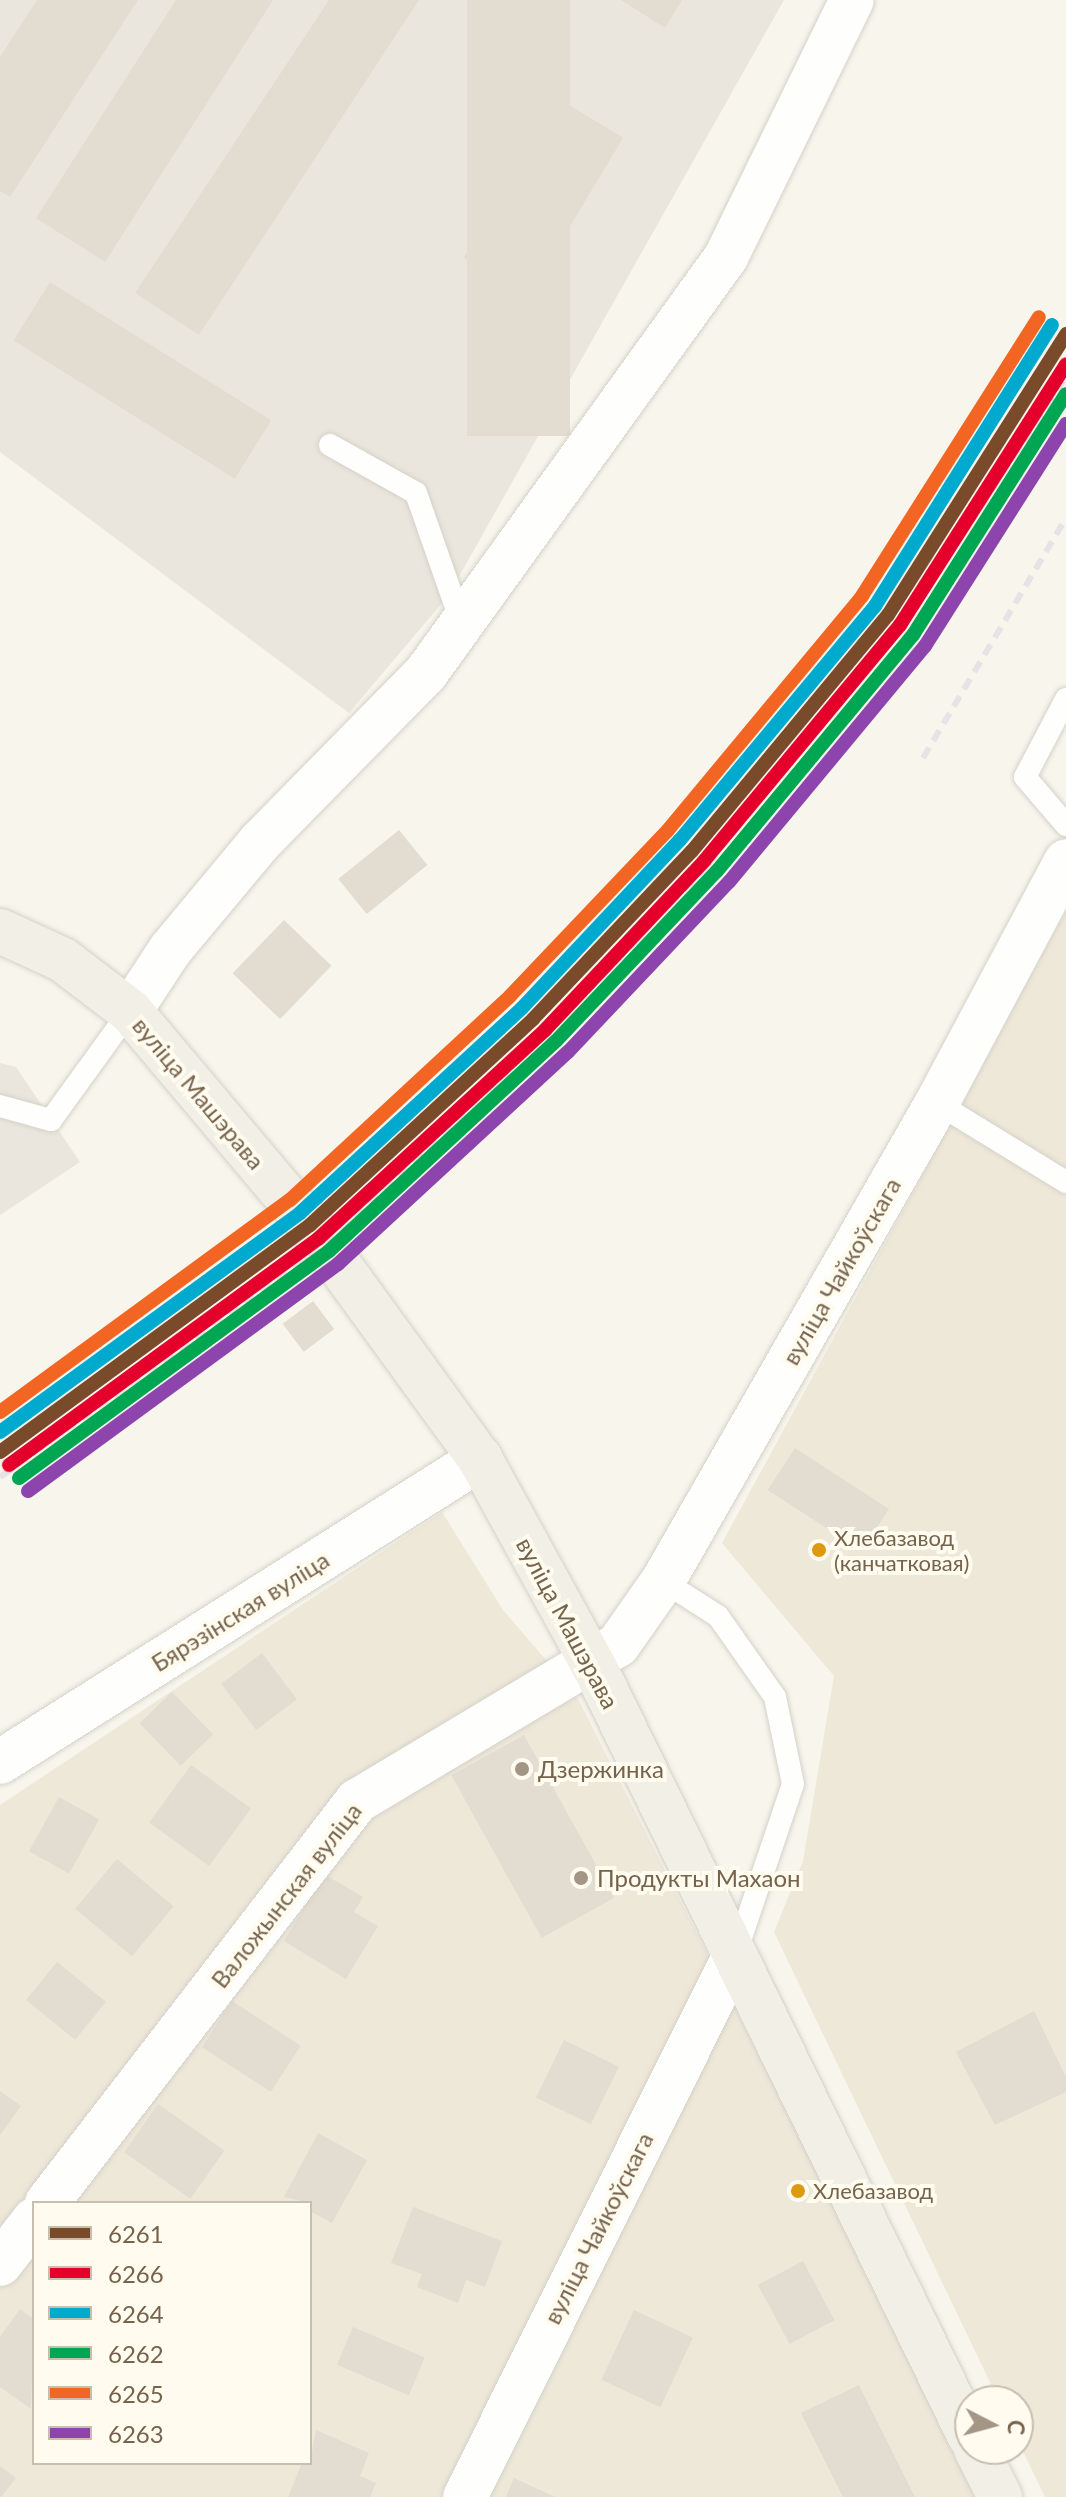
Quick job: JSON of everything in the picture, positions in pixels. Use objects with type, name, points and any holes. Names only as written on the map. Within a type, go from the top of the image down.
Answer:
[{"type":"main road","name":"вуліца Машэрава","points":[[0,931],[63,960],[130,1011],[310,1225],[480,1459],[594,1666],[733,1959],[954,2405]]},
{"type":"main road","points":[[984,2465],[1000,2497]]},
{"type":"street","points":[[130,1011],[170,950],[260,842],[426,673],[726,257],[852,0]]},
{"type":"street","name":"вуліца Чайкоўскага","points":[[594,1666],[618,1645],[663,1581],[937,1103],[1066,861]]},
{"type":"street","name":"Бярэзінская вуліца","points":[[0,1762],[480,1459]]},
{"type":"street","name":"Валожынская вуліца","points":[[49,2201],[357,1801],[594,1666]]},
{"type":"street","name":"вуліца Чайкоўскага","points":[[465,2497],[733,1959]]},
{"type":"street","points":[[0,2264],[32,2223]]},
{"type":"lane","points":[[330,445],[416,493],[462,624]]},
{"type":"lane","points":[[1066,699],[1025,777],[1066,825]]},
{"type":"lane","points":[[0,1106],[51,1120],[130,1011]]},
{"type":"lane","points":[[937,1103],[1066,1182]]},
{"type":"lane","points":[[663,1581],[718,1616],[775,1697],[793,1784],[733,1959]]},
{"type":"shaded area","points":[[0,0],[784,0],[448,596],[349,713],[0,452]]},
{"type":"shaded area","points":[[1066,911],[1066,2497],[1045,2497],[1030,2465],[1034,2465],[1034,2385],[991,2385],[774,1932],[803,1861],[834,1676],[722,1543]]},
{"type":"shaded area","points":[[0,1063],[16,1067],[80,1162],[0,1215]]},
{"type":"shaded area","points":[[442,1512],[503,1610],[576,1695],[954,2440],[954,2465],[967,2465],[983,2497],[0,2497],[0,1805]]},
{"type":"building","points":[[37,0],[138,0],[10,197],[0,191],[0,57]]},
{"type":"building","points":[[176,0],[273,0],[105,262],[36,218]]},
{"type":"building","points":[[329,0],[419,0],[199,335],[135,293]]},
{"type":"building","points":[[467,0],[570,0],[570,436],[467,436]]},
{"type":"building","points":[[621,0],[682,0],[665,28]]},
{"type":"building","points":[[559,99],[623,138],[528,296],[464,258]]},
{"type":"building","points":[[50,282],[271,420],[235,479],[13,341]]},
{"type":"building","points":[[399,830],[427,865],[367,914],[338,879]]},
{"type":"building","points":[[284,920],[331,966],[280,1019],[233,973]]},
{"type":"building","points":[[313,1301],[334,1329],[304,1352],[283,1324]]},
{"type":"building","points":[[795,1448],[889,1509],[862,1551],[768,1490]]},
{"type":"building","points":[[262,1653],[297,1699],[256,1730],[221,1684]]},
{"type":"building","points":[[172,1692],[213,1734],[181,1766],[140,1723]]},
{"type":"building","points":[[524,1735],[614,1898],[542,1938],[451,1775]]},
{"type":"building","points":[[191,1765],[251,1808],[209,1866],[149,1822]]},
{"type":"building","points":[[59,1797],[99,1819],[69,1874],[29,1851]]},
{"type":"building","points":[[117,1859],[174,1907],[132,1956],[75,1909]]},
{"type":"building","points":[[324,1874],[363,1897],[354,1912],[378,1926],[346,1979],[284,1941]]},
{"type":"building","points":[[57,1962],[106,2002],[75,2040],[26,2000]]},
{"type":"building","points":[[232,2001],[301,2046],[271,2092],[202,2047]]},
{"type":"building","points":[[1034,2011],[1066,2077],[1066,2092],[995,2125],[956,2052]]},
{"type":"building","points":[[564,2040],[619,2067],[591,2124],[536,2098]]},
{"type":"building","points":[[0,2091],[21,2106],[0,2135]]},
{"type":"building","points":[[158,2104],[224,2150],[191,2199],[124,2152]]},
{"type":"building","points":[[318,2133],[367,2160],[332,2223],[312,2212],[312,2201],[284,2197]]},
{"type":"building","points":[[413,2207],[502,2241],[485,2287],[466,2280],[458,2303],[417,2287],[422,2274],[391,2263]]},
{"type":"building","points":[[803,2261],[834,2320],[789,2344],[758,2285]]},
{"type":"building","points":[[20,2309],[32,2318],[31,2409],[0,2387],[0,2337]]},
{"type":"building","points":[[634,2310],[693,2337],[660,2407],[601,2380]]},
{"type":"building","points":[[353,2327],[425,2357],[409,2395],[337,2365]]},
{"type":"building","points":[[859,2385],[915,2497],[843,2497],[801,2413]]},
{"type":"building","points":[[316,2430],[369,2453],[360,2476],[376,2483],[370,2497],[288,2497],[301,2465],[312,2465]]},
{"type":"building","points":[[0,2466],[16,2478],[1,2497],[0,2497]]},
{"type":"building","points":[[514,2478],[555,2497],[506,2497]]},
{"type":"railway","points":[[0,1477],[325,1244],[546,1035],[708,864],[903,625],[1066,377]]},
{"type":"railway","points":[[923,758],[1066,518]]},
{"type":"transit line","name":"6265","points":[[0,1412],[290,1200],[510,996],[668,830],[862,596],[1039,317]]},
{"type":"transit line","name":"6264","points":[[0,1432],[300,1213],[522,1008],[680,840],[875,606],[1052,325]]},
{"type":"transit line","name":"6261","points":[[0,1452],[310,1225],[533,1019],[692,851],[888,615],[1066,334]]},
{"type":"transit line","name":"6266","points":[[9,1465],[319,1238],[545,1030],[704,861],[900,625],[1066,364]]},
{"type":"transit line","name":"6262","points":[[19,1478],[329,1251],[556,1041],[717,871],[913,635],[1066,394]]},
{"type":"transit line","name":"6263","points":[[28,1491],[338,1264],[568,1052],[729,882],[925,646],[1066,424]]},
{"type":"place","name":"Хлебазавод (канчатковая)","points":[[819,1550]]},
{"type":"place","name":"Дзержинка","points":[[522,1769]]},
{"type":"place","name":"Продукты Махаон","points":[[581,1878]]},
{"type":"place","name":"Хлебазавод","points":[[798,2191]]}]
